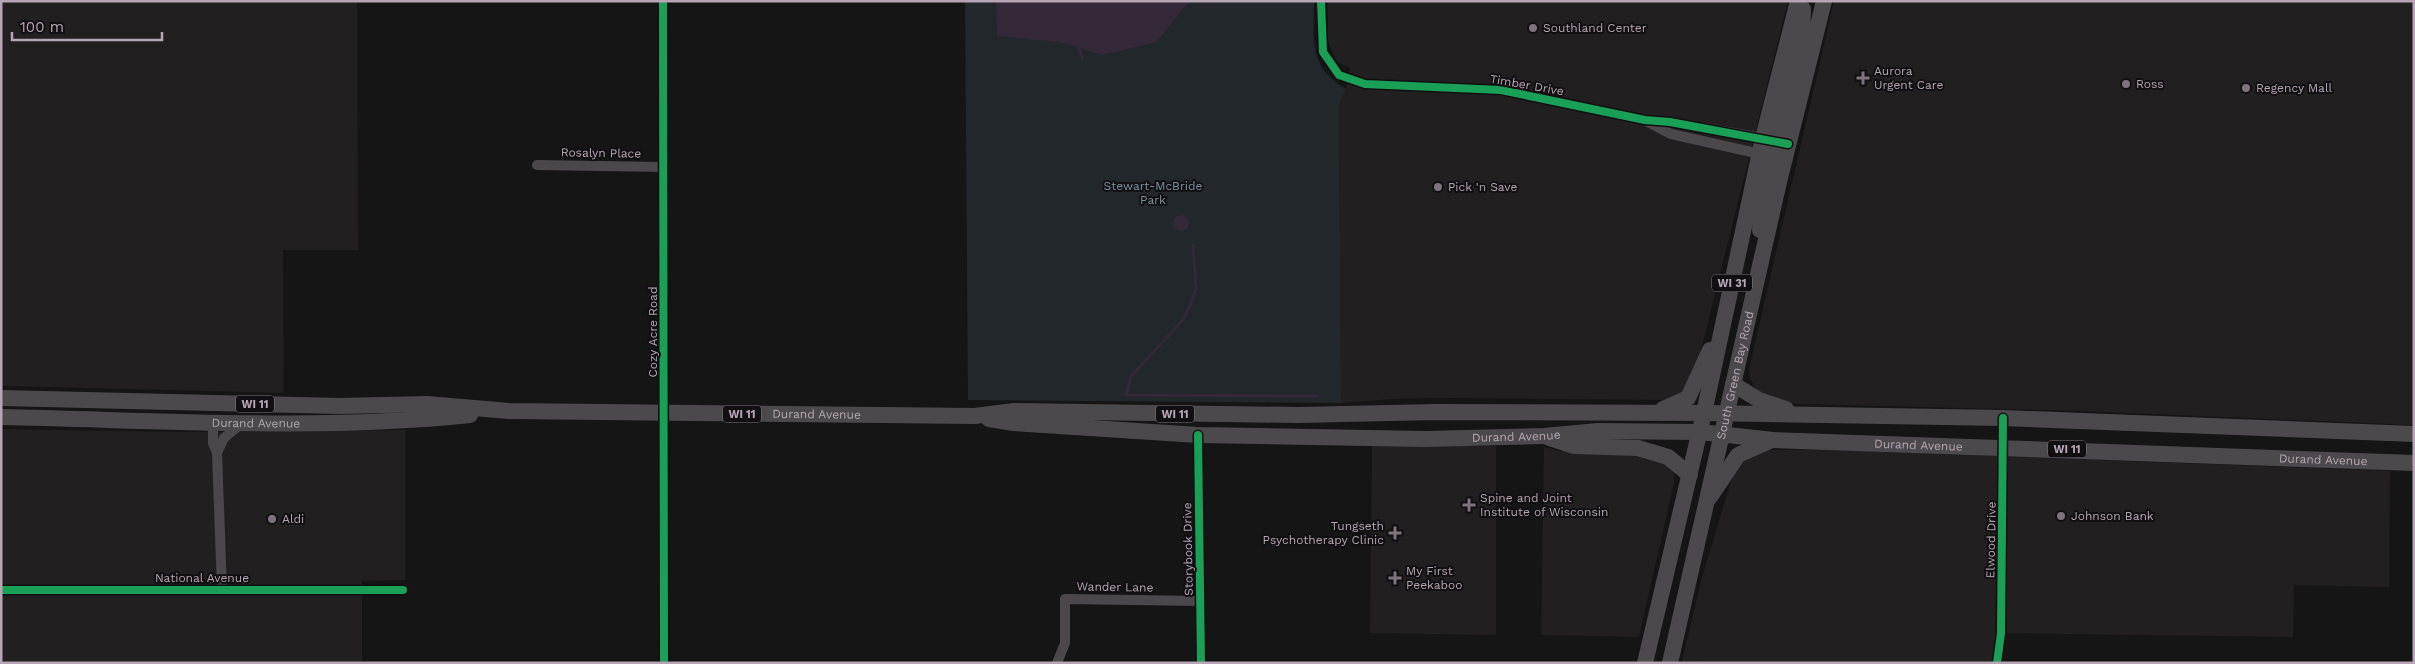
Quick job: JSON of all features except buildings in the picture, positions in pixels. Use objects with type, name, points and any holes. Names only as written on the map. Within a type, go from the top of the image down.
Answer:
[{"type":"main road","name":"South Green Bay Road","points":[[1670,663],[1757,279],[1774,149],[1798,1]]},
{"type":"main road","points":[[1774,149],[1802,37],[1804,1]]},
{"type":"main road","name":"South Green Bay Road","points":[[1645,663],[1700,432],[1726,313],[1774,149],[1822,4]]},
{"type":"main road","points":[[1652,413],[1680,403],[1688,398],[1697,382],[1726,313]]},
{"type":"main road","points":[[1733,384],[1759,400],[1805,414]]},
{"type":"main road","name":"Durand Avenue","points":[[1,398],[340,406],[427,404],[509,411],[975,416],[1014,411],[1298,415],[1436,412],[1805,414],[2004,418],[2414,434]]},
{"type":"main road","points":[[213,422],[225,414],[251,412],[271,404]]},
{"type":"main road","name":"Durand Avenue","points":[[1,417],[242,423],[428,419],[509,411]]},
{"type":"main road","points":[[1425,438],[1417,433],[1415,425],[1420,420],[1436,412]]},
{"type":"main road","points":[[1356,437],[1367,428],[1376,414]]},
{"type":"main road","name":"Durand Avenue","points":[[975,416],[1014,423],[1198,435],[1425,438],[1544,436],[1598,431],[1700,432],[1773,440],[2004,446],[2414,463]]},
{"type":"main road","points":[[1544,436],[1574,446],[1638,448],[1668,456],[1690,475]]},
{"type":"main road","points":[[1705,506],[1738,455],[1773,440]]},
{"type":"street","name":"Cozy Acre Road","points":[[663,1],[664,663]]},
{"type":"street","name":"Timber Drive","points":[[1321,1],[1323,52],[1339,75],[1365,84],[1501,90],[1645,120],[1670,122],[1774,149]]},
{"type":"street","name":"Timber Drive","points":[[1645,120],[1671,134],[1774,149]]},
{"type":"street","name":"Rosalyn Place","points":[[537,164],[664,166]]},
{"type":"street","name":"Elwood Drive","points":[[1997,663],[2002,633],[2004,418]]},
{"type":"street","points":[[213,422],[213,443],[217,452],[222,590]]},
{"type":"street","points":[[217,452],[224,438],[242,423]]},
{"type":"street","name":"Storybook Drive","points":[[1198,435],[1201,663]]},
{"type":"street","name":"National Avenue","points":[[1,590],[403,590]]},
{"type":"street","name":"Wander Lane","points":[[1057,663],[1065,644],[1065,599],[1200,601]]},
{"type":"shaded area","points":[[1,1],[357,1],[358,250],[283,250],[284,393],[1,386]]},
{"type":"shaded area","points":[[996,1],[1190,1],[1156,42],[1102,55],[1059,42],[997,36]]},
{"type":"shaded area","points":[[1328,1],[1788,1],[1696,371],[1688,393],[1672,400],[1437,398],[1341,403],[1339,105],[1346,89],[1350,68],[1337,62],[1328,42]]},
{"type":"shaded area","points":[[1834,1],[2414,1],[2414,425],[2082,411],[1799,404],[1780,402],[1757,390],[1750,379],[1749,369]]},
{"type":"shaded area","points":[[1178,215],[1184,215],[1189,220],[1187,229],[1178,231],[1173,226],[1173,220]]},
{"type":"shaded area","points":[[1,429],[182,432],[405,430],[405,580],[362,581],[362,663],[1,663]]},
{"type":"shaded area","points":[[1372,445],[1496,446],[1496,635],[1370,633]]},
{"type":"shaded area","points":[[1544,447],[1560,451],[1638,451],[1662,459],[1674,472],[1674,483],[1639,637],[1541,635]]},
{"type":"shaded area","points":[[1764,450],[1838,450],[2390,471],[2389,587],[2294,585],[2293,637],[2002,633],[1997,663],[1728,663],[1682,661],[1702,577],[1734,471],[1744,457]]},
{"type":"green space","name":"Stewart-McBride Park","points":[[965,1],[1314,1],[1314,40],[1319,62],[1334,81],[1346,89],[1339,105],[1341,403],[968,400]]},
{"type":"waterway","points":[[1078,45],[1082,58]]},
{"type":"waterway","points":[[1193,245],[1196,288],[1191,304],[1183,320],[1131,376],[1126,395],[1318,396]]},
{"type":"cycle path","points":[[663,1],[664,663]]},
{"type":"cycle path","points":[[1321,1],[1323,52],[1339,75],[1365,84],[1501,90],[1645,120],[1670,122],[1788,144]]},
{"type":"cycle path","points":[[1997,663],[2001,633],[2003,418]]},
{"type":"cycle path","points":[[1198,435],[1201,663]]},
{"type":"cycle path","points":[[1,590],[403,590]]},
{"type":"place","name":"Southland Center","points":[[1533,28]]},
{"type":"place","name":"Aurora Urgent Care","points":[[1863,78]]},
{"type":"place","name":"Ross","points":[[2126,84]]},
{"type":"place","name":"Regency Mall","points":[[2246,88]]},
{"type":"place","name":"Pick 'n Save","points":[[1438,187]]},
{"type":"place","name":"Spine and Joint Institute of Wisconsin","points":[[1469,505]]},
{"type":"place","name":"Johnson Bank","points":[[2061,516]]},
{"type":"place","name":"Aldi","points":[[272,519]]},
{"type":"place","name":"Tungseth Psychotherapy Clinic","points":[[1395,533]]},
{"type":"place","name":"My First Peekaboo","points":[[1395,578]]}]
